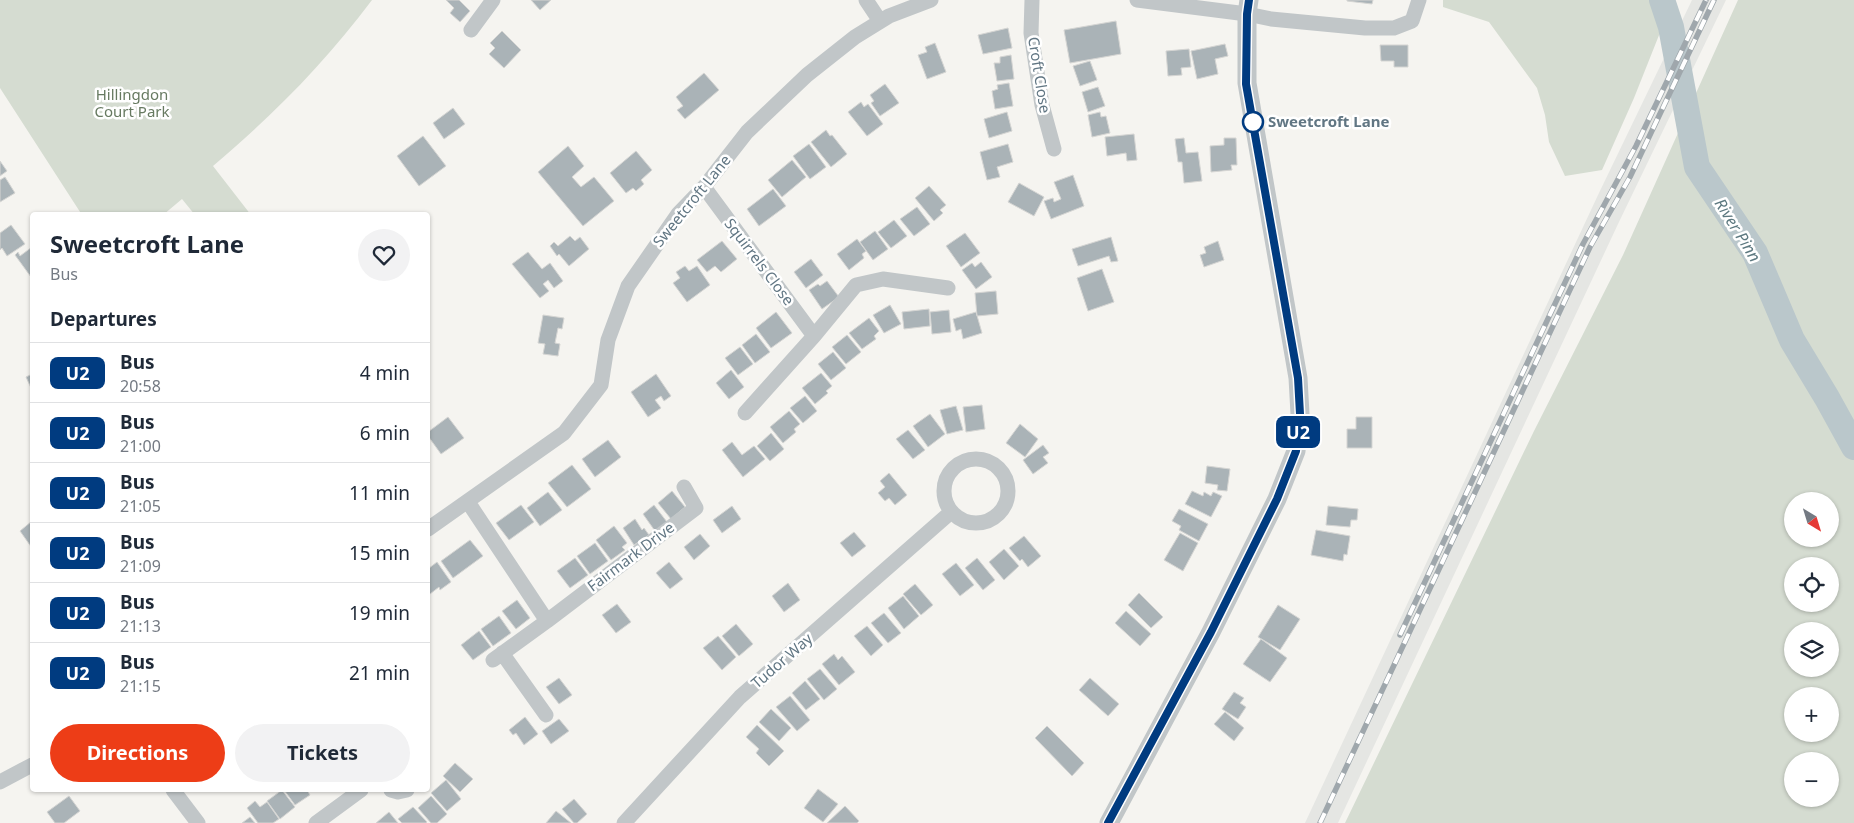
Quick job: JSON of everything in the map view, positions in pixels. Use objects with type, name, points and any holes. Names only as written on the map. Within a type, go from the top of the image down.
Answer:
[{"type":"street","points":[[471,30],[492,0]]},
{"type":"street","points":[[866,0],[880,21]]},
{"type":"street","name":"Sweetcroft Lane","points":[[430,528],[564,433],[601,385],[608,340],[628,286],[678,214],[704,187],[747,132],[807,75],[855,37],[889,16],[931,0]]},
{"type":"street","name":"Croft Close","points":[[1032,0],[1032,42],[1042,105],[1054,149]]},
{"type":"street","points":[[1137,0],[1248,7],[1271,19],[1365,28],[1394,28],[1412,21],[1419,0]]},
{"type":"street","points":[[1108,823],[1215,624],[1277,499],[1296,451],[1300,414],[1298,378],[1246,84],[1248,7]]},
{"type":"street","name":"Squirrels Close","points":[[704,187],[814,336]]},
{"type":"street","points":[[745,413],[814,336],[856,285],[883,279],[948,288]]},
{"type":"street","points":[[976,459],[994,465],[1002,473],[1008,491],[1006,502],[1000,512],[989,520],[978,523],[959,518],[951,512],[945,501],[944,490],[950,473],[955,467],[965,461],[976,459]]},
{"type":"street","name":"Fairmark Drive","points":[[546,715],[497,656],[547,621],[696,508],[684,487]]},
{"type":"street","points":[[468,502],[547,621]]},
{"type":"street","name":"Tudor Way","points":[[624,823],[740,697],[951,512]]},
{"type":"street","points":[[0,782],[30,766]]},
{"type":"street","points":[[175,792],[198,823]]},
{"type":"street","points":[[316,823],[359,792]]},
{"type":"shaded area","points":[[1692,0],[1726,0],[1618,224],[1338,823],[1305,823],[1598,195]]},
{"type":"green space","name":"Hillingdon Court Park","points":[[0,0],[372,0],[335,46],[297,88],[213,166],[249,212],[193,212],[182,199],[167,212],[80,212],[0,88]]},
{"type":"green space","points":[[1443,0],[1673,0],[1634,98],[1602,170],[1565,176],[1549,142],[1545,115],[1537,88],[1489,22],[1443,7]]},
{"type":"green space","points":[[1738,0],[1854,0],[1854,823],[1345,823],[1534,431],[1623,255]]},
{"type":"building","points":[[446,0],[459,0],[470,11],[460,22],[450,13],[454,8]]},
{"type":"building","points":[[531,0],[551,0],[540,10]]},
{"type":"building","points":[[1347,0],[1373,0],[1372,4]]},
{"type":"building","points":[[1116,21],[1121,54],[1070,63],[1064,30]]},
{"type":"building","points":[[1008,28],[1012,48],[983,54],[978,35]]},
{"type":"building","points":[[502,31],[521,50],[504,68],[489,54],[495,48],[490,43]]},
{"type":"building","points":[[935,43],[946,72],[927,79],[918,55],[927,52],[925,47]]},
{"type":"building","points":[[1225,44],[1228,56],[1215,59],[1218,74],[1197,79],[1191,51]]},
{"type":"building","points":[[1380,45],[1408,45],[1408,67],[1394,67],[1394,61],[1381,61]]},
{"type":"building","points":[[1189,49],[1191,67],[1181,68],[1182,75],[1168,76],[1166,51]]},
{"type":"building","points":[[1011,55],[1014,79],[997,81],[994,63],[1000,63],[1000,57]]},
{"type":"building","points":[[1090,61],[1097,80],[1080,86],[1073,66]]},
{"type":"building","points":[[704,73],[719,90],[685,119],[677,110],[683,106],[676,97]]},
{"type":"building","points":[[1009,83],[1013,106],[995,109],[992,91],[998,89],[997,85]]},
{"type":"building","points":[[885,84],[899,103],[880,116],[871,103],[874,101],[870,95]]},
{"type":"building","points":[[1098,87],[1105,106],[1088,112],[1082,92]]},
{"type":"building","points":[[861,102],[864,107],[868,104],[883,124],[867,136],[848,112]]},
{"type":"building","points":[[453,108],[465,124],[444,139],[433,123]]},
{"type":"building","points":[[1007,112],[1012,131],[989,138],[984,119]]},
{"type":"building","points":[[1100,112],[1101,117],[1106,116],[1110,133],[1092,137],[1088,115]]},
{"type":"building","points":[[826,130],[847,154],[831,167],[811,142]]},
{"type":"building","points":[[1134,134],[1137,160],[1127,161],[1126,153],[1107,156],[1105,137]]},
{"type":"building","points":[[423,136],[446,166],[419,186],[397,156]]},
{"type":"building","points":[[1184,138],[1186,153],[1198,152],[1202,181],[1184,183],[1182,162],[1178,162],[1175,139]]},
{"type":"building","points":[[1224,138],[1236,138],[1237,165],[1231,165],[1232,170],[1211,172],[1210,146],[1224,145]]},
{"type":"building","points":[[809,144],[826,167],[810,179],[793,156]]},
{"type":"building","points":[[1008,144],[1013,162],[997,167],[1000,177],[987,180],[980,152]]},
{"type":"building","points":[[568,146],[584,166],[572,177],[581,187],[594,177],[614,201],[583,226],[538,172]]},
{"type":"building","points":[[636,151],[652,170],[641,180],[644,184],[636,191],[633,188],[626,193],[610,173]]},
{"type":"building","points":[[792,160],[806,177],[782,197],[768,180]]},
{"type":"building","points":[[0,161],[7,171],[0,176]]},
{"type":"building","points":[[1073,175],[1084,206],[1051,219],[1044,201],[1053,198],[1054,202],[1061,199],[1054,182]]},
{"type":"building","points":[[5,177],[15,193],[0,202],[0,180]]},
{"type":"building","points":[[1019,183],[1044,197],[1034,216],[1008,202]]},
{"type":"building","points":[[929,186],[946,205],[940,210],[943,213],[934,221],[915,198]]},
{"type":"building","points":[[773,189],[786,206],[759,226],[747,209]]},
{"type":"building","points":[[917,207],[930,224],[914,236],[900,219]]},
{"type":"building","points":[[894,220],[907,236],[891,248],[878,232]]},
{"type":"building","points":[[11,225],[25,244],[7,256],[2,248],[0,250],[0,233]]},
{"type":"building","points":[[875,231],[888,249],[873,260],[860,242]]},
{"type":"building","points":[[965,233],[980,253],[961,267],[946,246]]},
{"type":"building","points":[[570,236],[575,241],[580,237],[589,249],[569,266],[559,254],[557,256],[550,246],[554,242],[558,246]]},
{"type":"building","points":[[1111,237],[1118,261],[1111,262],[1109,256],[1078,266],[1072,249]]},
{"type":"building","points":[[857,239],[866,251],[862,254],[864,258],[849,270],[837,254]]},
{"type":"building","points":[[722,241],[737,259],[721,272],[715,266],[707,272],[697,260]]},
{"type":"building","points":[[1218,241],[1224,260],[1204,267],[1200,255],[1206,253],[1204,247]]},
{"type":"building","points":[[30,248],[30,276],[15,255],[18,252],[20,256]]},
{"type":"building","points":[[528,252],[542,269],[550,263],[563,281],[554,288],[548,280],[543,284],[549,291],[540,298],[512,264]]},
{"type":"building","points":[[811,259],[823,275],[806,288],[794,272]]},
{"type":"building","points":[[981,262],[992,277],[976,289],[962,270],[972,263],[975,267]]},
{"type":"building","points":[[685,266],[689,271],[697,266],[710,285],[687,302],[673,283],[680,278],[676,272]]},
{"type":"building","points":[[1102,269],[1114,302],[1088,311],[1077,278]]},
{"type":"building","points":[[827,281],[839,297],[822,309],[809,290]]},
{"type":"building","points":[[996,291],[998,314],[977,316],[975,293]]},
{"type":"building","points":[[890,305],[901,324],[884,333],[873,315]]},
{"type":"building","points":[[929,309],[930,326],[904,329],[902,312]]},
{"type":"building","points":[[949,310],[951,332],[932,334],[930,312]]},
{"type":"building","points":[[776,312],[792,333],[771,348],[756,328]]},
{"type":"building","points":[[976,312],[982,333],[963,339],[961,329],[956,331],[953,319]]},
{"type":"building","points":[[543,315],[564,318],[562,329],[558,328],[555,343],[560,344],[558,356],[543,354],[545,344],[538,343]]},
{"type":"building","points":[[869,318],[879,331],[874,336],[876,339],[862,349],[849,333]]},
{"type":"building","points":[[756,334],[770,352],[755,363],[742,345]]},
{"type":"building","points":[[847,335],[861,352],[846,364],[832,347]]},
{"type":"building","points":[[740,347],[753,364],[738,375],[725,358]]},
{"type":"building","points":[[833,352],[846,368],[831,380],[818,364]]},
{"type":"building","points":[[731,370],[744,387],[729,399],[716,383]]},
{"type":"building","points":[[821,373],[832,386],[826,391],[828,393],[815,404],[802,388]]},
{"type":"building","points":[[656,374],[671,396],[664,401],[661,396],[655,400],[661,408],[648,417],[631,392]]},
{"type":"building","points":[[30,375],[30,386],[26,377]]},
{"type":"building","points":[[805,396],[817,411],[803,423],[790,408]]},
{"type":"building","points":[[982,405],[985,429],[966,432],[963,407]]},
{"type":"building","points":[[956,406],[963,430],[947,434],[940,410]]},
{"type":"building","points":[[789,411],[800,424],[794,429],[796,432],[783,443],[770,427]]},
{"type":"building","points":[[930,414],[945,434],[928,447],[913,426]]},
{"type":"building","points":[[448,417],[464,438],[441,454],[430,439],[430,430]]},
{"type":"building","points":[[1356,417],[1372,417],[1372,448],[1347,448],[1347,429],[1356,429]]},
{"type":"building","points":[[1020,424],[1038,439],[1025,457],[1006,443]]},
{"type":"building","points":[[908,430],[925,450],[913,459],[896,439]]},
{"type":"building","points":[[771,433],[784,449],[770,461],[757,446]]},
{"type":"building","points":[[608,440],[621,457],[595,477],[582,459]]},
{"type":"building","points":[[732,442],[742,455],[754,446],[765,459],[743,477],[722,450]]},
{"type":"building","points":[[1043,445],[1049,453],[1043,457],[1048,463],[1033,474],[1023,460]]},
{"type":"building","points":[[572,465],[591,489],[567,507],[548,483]]},
{"type":"building","points":[[1207,466],[1230,469],[1227,491],[1217,490],[1218,485],[1205,483]]},
{"type":"building","points":[[889,473],[907,495],[895,505],[889,498],[885,501],[878,493],[885,487],[880,481]]},
{"type":"building","points":[[672,491],[685,507],[671,519],[658,503]]},
{"type":"building","points":[[1192,491],[1203,496],[1204,492],[1211,496],[1213,492],[1222,496],[1211,517],[1185,504]]},
{"type":"building","points":[[548,492],[562,510],[540,526],[527,508]]},
{"type":"building","points":[[521,505],[534,522],[509,540],[496,523]]},
{"type":"building","points":[[654,505],[667,522],[655,531],[643,514]]},
{"type":"building","points":[[732,506],[741,519],[722,533],[713,520]]},
{"type":"building","points":[[1328,506],[1358,509],[1357,520],[1351,520],[1350,527],[1326,525]]},
{"type":"building","points":[[1179,509],[1208,524],[1199,541],[1179,530],[1181,526],[1172,521]]},
{"type":"building","points":[[635,519],[642,530],[644,528],[649,535],[634,545],[623,528]]},
{"type":"building","points":[[30,523],[30,545],[20,531]]},
{"type":"building","points":[[614,526],[627,543],[622,547],[625,550],[611,560],[596,540]]},
{"type":"building","points":[[1316,530],[1350,536],[1347,555],[1344,554],[1343,561],[1311,555]]},
{"type":"building","points":[[854,532],[866,546],[852,557],[840,543]]},
{"type":"building","points":[[1180,533],[1198,543],[1183,571],[1164,560]]},
{"type":"building","points":[[700,534],[710,546],[694,560],[684,547]]},
{"type":"building","points":[[1024,536],[1041,556],[1028,567],[1009,548]]},
{"type":"building","points":[[470,540],[483,556],[453,578],[441,561]]},
{"type":"building","points":[[595,543],[608,561],[590,574],[577,556]]},
{"type":"building","points":[[1004,549],[1019,566],[1004,580],[989,562]]},
{"type":"building","points":[[575,558],[588,575],[570,588],[557,571]]},
{"type":"building","points":[[977,558],[995,580],[983,590],[965,568]]},
{"type":"building","points":[[437,562],[451,582],[440,590],[439,587],[430,594],[430,567]]},
{"type":"building","points":[[669,562],[683,579],[670,589],[656,573]]},
{"type":"building","points":[[956,563],[974,585],[960,596],[942,574]]},
{"type":"building","points":[[788,583],[800,600],[784,612],[772,596]]},
{"type":"building","points":[[915,584],[933,605],[921,615],[903,594]]},
{"type":"building","points":[[1139,593],[1163,617],[1151,628],[1128,605]]},
{"type":"building","points":[[903,596],[919,616],[904,629],[888,608]]},
{"type":"building","points":[[517,600],[530,618],[516,629],[502,611]]},
{"type":"building","points":[[617,604],[631,622],[616,633],[602,615]]},
{"type":"building","points":[[1278,605],[1300,619],[1280,650],[1258,637]]},
{"type":"building","points":[[1126,611],[1151,634],[1140,646],[1115,623]]},
{"type":"building","points":[[884,613],[901,633],[888,643],[871,623]]},
{"type":"building","points":[[499,616],[511,633],[493,646],[481,629]]},
{"type":"building","points":[[736,624],[753,644],[739,656],[722,636]]},
{"type":"building","points":[[867,626],[883,645],[871,656],[854,636]]},
{"type":"building","points":[[479,631],[491,647],[473,660],[461,645]]},
{"type":"building","points":[[718,636],[736,657],[722,670],[703,648]]},
{"type":"building","points":[[1261,639],[1287,658],[1270,682],[1243,664]]},
{"type":"building","points":[[834,654],[838,660],[842,656],[855,672],[839,685],[822,664]]},
{"type":"building","points":[[820,669],[837,689],[824,700],[807,679]]},
{"type":"building","points":[[559,678],[572,695],[559,704],[546,687]]},
{"type":"building","points":[[1090,678],[1119,704],[1108,716],[1079,690]]},
{"type":"building","points":[[805,681],[820,699],[806,710],[792,693]]},
{"type":"building","points":[[1234,692],[1244,698],[1240,703],[1246,707],[1238,719],[1222,709]]},
{"type":"building","points":[[790,696],[810,720],[797,731],[776,707]]},
{"type":"building","points":[[771,709],[791,728],[779,741],[759,722]]},
{"type":"building","points":[[1225,712],[1244,728],[1234,741],[1214,724]]},
{"type":"building","points":[[525,717],[538,734],[524,745],[516,733],[513,735],[509,730]]},
{"type":"building","points":[[559,719],[569,731],[551,744],[542,731]]},
{"type":"building","points":[[757,725],[784,751],[769,766],[756,753],[759,749],[746,737]]},
{"type":"building","points":[[1047,726],[1084,763],[1072,776],[1035,738]]},
{"type":"building","points":[[455,763],[473,779],[460,792],[443,776]]},
{"type":"building","points":[[446,780],[461,799],[447,811],[431,793]]},
{"type":"building","points":[[818,789],[838,804],[823,822],[804,808]]},
{"type":"building","points":[[279,792],[284,792],[295,807],[280,819],[267,801]]},
{"type":"building","points":[[285,792],[308,792],[310,795],[295,805]]},
{"type":"building","points":[[69,796],[80,811],[64,823],[55,823],[47,812]]},
{"type":"building","points":[[431,796],[447,814],[437,823],[431,823],[418,808]]},
{"type":"building","points":[[574,799],[587,814],[577,823],[574,823],[562,809]]},
{"type":"building","points":[[255,801],[260,807],[267,802],[279,819],[273,823],[258,823],[247,808]]},
{"type":"building","points":[[845,806],[859,821],[857,823],[827,823]]},
{"type":"building","points":[[413,807],[426,823],[402,823],[398,819]]},
{"type":"building","points":[[556,811],[571,823],[546,823]]},
{"type":"building","points":[[389,812],[398,823],[376,823]]},
{"type":"building","points":[[250,817],[255,823],[242,823]]},
{"type":"waterway","name":"River Pinn","points":[[1662,0],[1671,27],[1697,167],[1755,253],[1792,340],[1854,447]]},
{"type":"railway","points":[[1400,635],[1583,244],[1636,146],[1706,0]]},
{"type":"railway","points":[[1320,823],[1590,247],[1630,177],[1714,0]]},
{"type":"bus line","name":"U2","points":[[1108,823],[1211,632],[1277,499],[1296,451],[1300,414],[1298,378],[1246,84],[1249,0]]},
{"type":"place","name":"Sweetcroft Lane","points":[[1253,122]]}]
